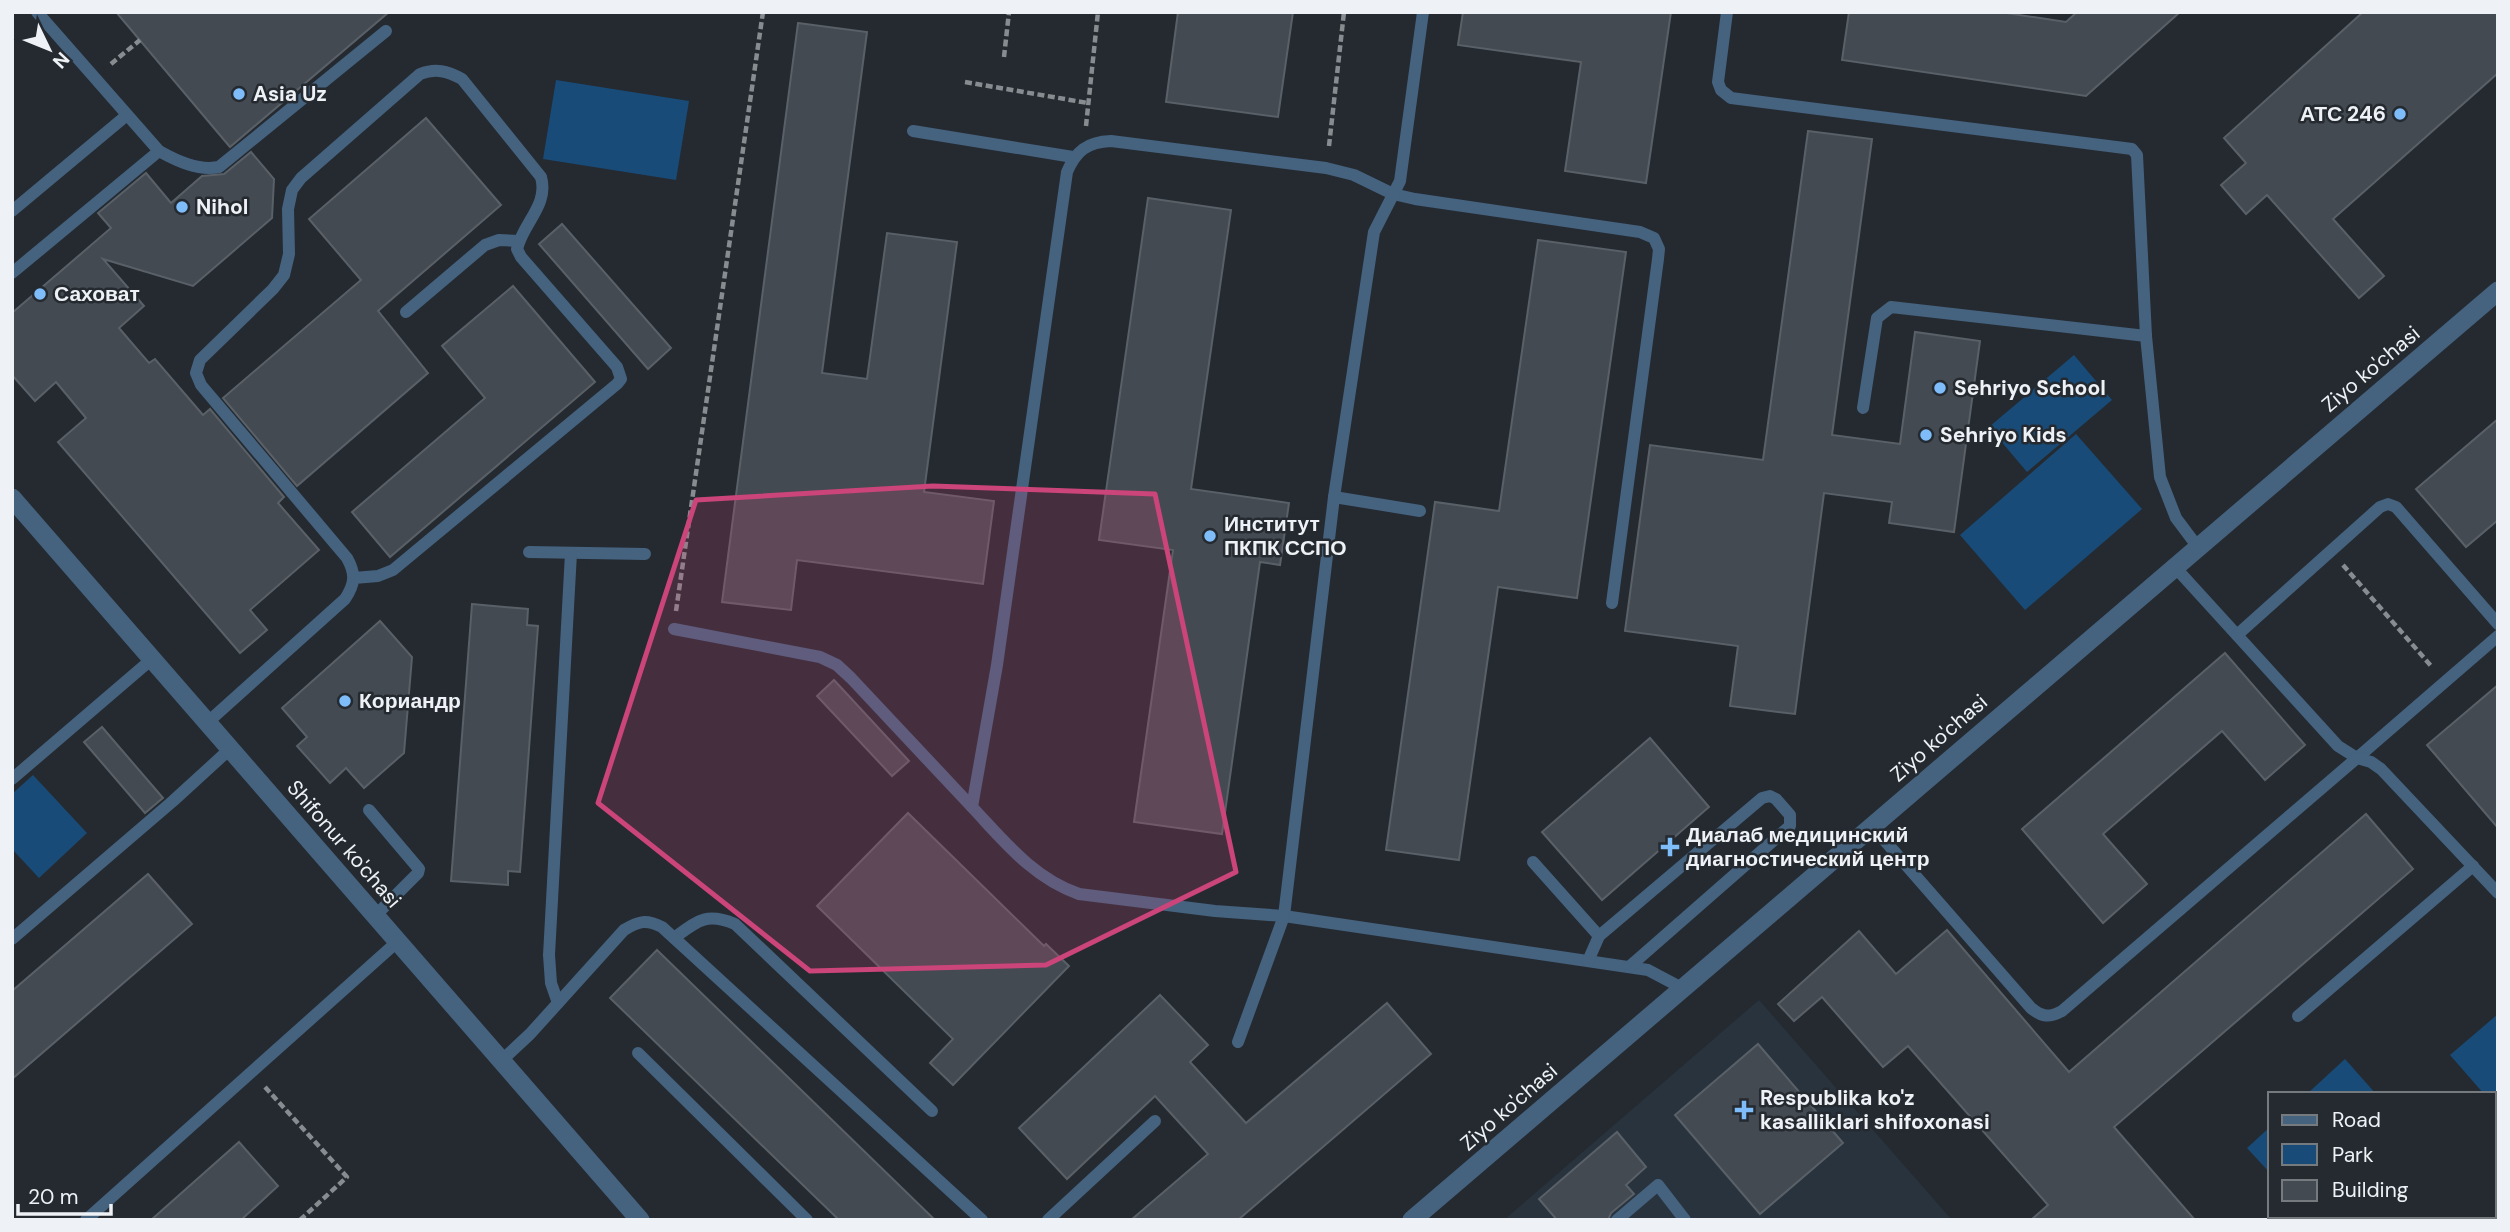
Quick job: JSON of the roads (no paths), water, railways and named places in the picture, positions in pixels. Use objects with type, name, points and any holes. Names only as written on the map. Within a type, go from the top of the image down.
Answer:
[{"type":"street","name":"Ziyo ko'chasi","points":[[1412,1220],[2498,291]]},
{"type":"street","name":"Shifonur ko'chasi","points":[[14,504],[231,748],[640,1220]]},
{"type":"lane","points":[[37,12],[159,151],[176,161],[212,169],[219,167],[386,31]]},
{"type":"lane","points":[[1238,1042],[1284,916],[1334,498],[1374,232],[1400,180],[1423,12]]},
{"type":"lane","points":[[1727,12],[1717,82],[1721,90],[1731,98],[2132,149],[2137,155],[2146,336],[2160,477],[2176,518],[2197,547]]},
{"type":"lane","points":[[208,722],[345,599],[352,588],[354,578],[347,558],[201,384],[197,373],[200,360],[284,275],[289,254],[288,209],[292,190],[302,178],[420,74],[432,69],[449,72],[462,79],[541,177],[544,188],[540,205],[517,249],[521,257],[617,367],[621,379],[393,570],[378,576],[354,578]]},
{"type":"lane","points":[[12,211],[127,115]]},
{"type":"lane","points":[[913,131],[1073,157]]},
{"type":"lane","points":[[972,807],[997,665],[1067,172],[1073,157],[1086,146],[1097,142],[1111,141],[1326,168],[1354,175],[1393,194],[1415,199],[1640,232],[1654,238],[1659,249],[1658,259],[1612,603]]},
{"type":"lane","points":[[12,273],[159,151]]},
{"type":"lane","points":[[406,312],[485,245],[499,240],[519,241]]},
{"type":"lane","points":[[1863,408],[1877,318],[1891,307],[2146,336]]},
{"type":"lane","points":[[1334,498],[1420,511]]},
{"type":"lane","points":[[2237,635],[2380,508],[2388,504],[2396,507],[2498,624]]},
{"type":"lane","points":[[529,552],[645,554]]},
{"type":"lane","points":[[558,1003],[551,984],[549,955],[571,553]]},
{"type":"lane","points":[[2174,566],[2337,746],[2381,769],[2498,893]]},
{"type":"lane","points":[[674,629],[820,657],[836,665],[1023,861],[1062,888],[1079,894],[1215,911],[1284,916],[1648,970],[1682,988]]},
{"type":"lane","points":[[1871,826],[2031,1008],[2041,1016],[2052,1016],[2062,1011],[2498,636]]},
{"type":"lane","points":[[12,779],[152,659]]},
{"type":"lane","points":[[12,939],[231,748]]},
{"type":"lane","points":[[1588,961],[1599,936],[1762,798],[1770,796],[1776,799],[1790,815],[1790,826],[1629,967]]},
{"type":"lane","points":[[369,810],[419,869],[375,916]]},
{"type":"lane","points":[[1533,862],[1599,936]]},
{"type":"lane","points":[[2298,1016],[2473,866]]},
{"type":"lane","points":[[674,939],[693,923],[708,918],[734,924],[932,1111]]},
{"type":"lane","points":[[501,1060],[530,1034],[624,930],[638,921],[650,921],[662,927],[982,1220]]},
{"type":"lane","points":[[86,1220],[397,942]]},
{"type":"lane","points":[[638,1053],[807,1220]]},
{"type":"lane","points":[[1048,1220],[1155,1121]]},
{"type":"lane","points":[[1617,1220],[1658,1185],[1685,1220]]},
{"type":"place","name":"Asia Uz","points":[[239,94]]},
{"type":"place","name":"АТС 246","points":[[2400,114]]},
{"type":"place","name":"Nihol","points":[[182,207]]},
{"type":"place","name":"Саховат","points":[[40,294]]},
{"type":"place","name":"Sehriyo School","points":[[1940,388]]},
{"type":"place","name":"Sehriyo Kids","points":[[1926,435]]},
{"type":"place","name":"Институт ПКПК ССПО","points":[[1210,536]]},
{"type":"place","name":"Кориандр","points":[[345,701]]},
{"type":"place","name":"Диалаб медицинский диагностический центр","points":[[1670,847]]},
{"type":"place","name":"Respublika ko'z kasalliklari shifoxonasi","points":[[1744,1110]]}]
